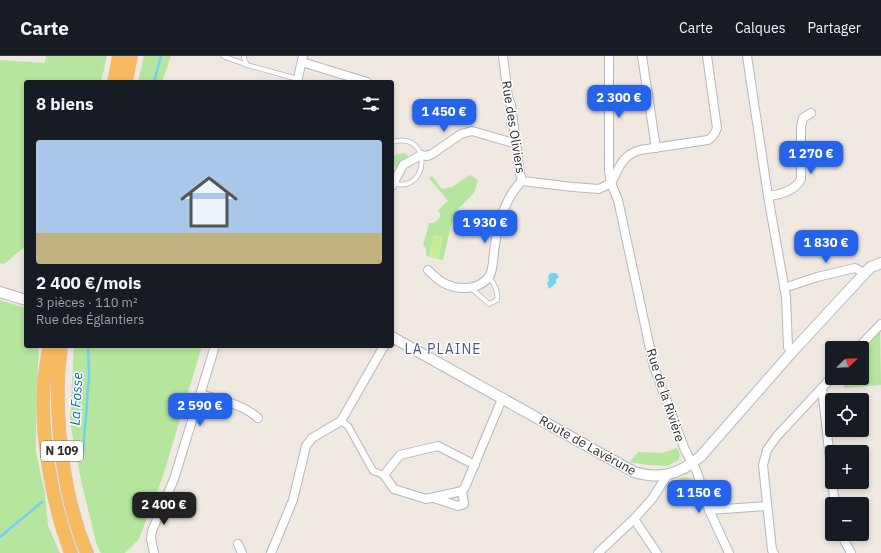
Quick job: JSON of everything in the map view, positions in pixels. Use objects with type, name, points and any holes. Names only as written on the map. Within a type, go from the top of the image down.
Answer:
[{"type":"highway","points":[[114,80],[120,56]]},
{"type":"highway","points":[[126,80],[131,56]]},
{"type":"highway","name":"N 109","points":[[49,348],[44,383],[44,419],[47,453],[52,490],[71,553]]},
{"type":"highway","name":"N 109","points":[[61,348],[58,382],[62,457],[69,497],[80,536],[87,553]]},
{"type":"street","name":"Rue des Oliviers","points":[[502,56],[522,181],[599,189],[611,183]]},
{"type":"street","name":"Rue de la Rivière","points":[[609,56],[609,171],[611,183],[618,200],[654,367],[685,450],[697,472],[708,510],[729,553]]},
{"type":"street","points":[[642,56],[656,148]]},
{"type":"street","points":[[611,183],[624,158],[632,152],[708,140],[715,134],[717,128],[706,56]]},
{"type":"street","points":[[747,56],[768,196],[784,288],[788,347],[792,352]]},
{"type":"street","points":[[297,80],[303,59],[361,80]]},
{"type":"street","points":[[768,196],[781,193],[799,184],[801,179],[801,127],[804,118],[811,113]]},
{"type":"street","points":[[394,182],[399,169],[403,165],[421,155],[427,156],[432,154],[460,134],[466,132],[472,131],[517,144]]},
{"type":"street","points":[[428,270],[444,283],[460,287],[471,287],[481,283],[489,276],[492,270],[495,242],[500,223],[508,202],[516,187],[522,181]]},
{"type":"street","name":"Route de Lavérune","points":[[394,338],[634,472],[645,475],[668,474],[692,464],[701,456],[717,436],[864,273],[871,267],[881,263]]},
{"type":"street","points":[[784,288],[818,277],[855,268],[864,273]]},
{"type":"street","points":[[0,292],[24,300]]},
{"type":"street","points":[[865,341],[881,324]]},
{"type":"street","points":[[154,553],[151,539],[152,531],[174,479],[214,348]]},
{"type":"street","points":[[271,553],[293,500],[308,442],[312,438],[342,421],[383,348]]},
{"type":"street","points":[[774,553],[772,550],[763,465],[767,450],[777,436],[825,385]]},
{"type":"street","points":[[822,388],[828,445]]},
{"type":"street","points":[[200,394],[243,408],[258,418]]},
{"type":"street","points":[[342,421],[348,426],[373,471],[384,475],[394,489],[426,499],[462,491],[466,487],[502,399]]},
{"type":"street","points":[[384,475],[400,455],[438,446],[475,465]]},
{"type":"street","points":[[598,553],[634,519],[652,499],[668,474]]},
{"type":"street","points":[[433,497],[461,506],[464,504],[462,491]]},
{"type":"street","points":[[708,510],[767,506]]},
{"type":"street","points":[[634,519],[657,553]]},
{"type":"street","points":[[845,541],[851,553]]},
{"type":"street","points":[[238,544],[242,553]]},
{"type":"lane","points":[[223,56],[297,80]]},
{"type":"lane","points":[[244,56],[247,65]]},
{"type":"lane","points":[[394,142],[404,140],[409,142],[418,149],[422,162],[422,168],[419,175],[414,180],[408,183],[394,184]]},
{"type":"lane","points":[[471,287],[489,304],[497,300],[498,296],[495,286],[489,276]]},
{"type":"green space","points":[[46,56],[107,56],[101,80],[24,80],[24,248],[4,264],[0,263],[0,60],[45,63]]},
{"type":"green space","points":[[144,56],[171,56],[163,80],[138,80]]},
{"type":"green space","points":[[404,153],[408,156],[396,168],[394,164],[395,155]]},
{"type":"green space","points":[[470,175],[478,180],[474,193],[456,211],[451,225],[443,260],[438,259],[443,237],[434,235],[429,257],[426,255],[426,248],[423,246],[429,223],[434,223],[441,216],[438,210],[448,201],[429,178],[432,176],[442,189],[452,187]]},
{"type":"green space","points":[[434,235],[443,237],[438,259],[429,257]]},
{"type":"green space","points":[[0,300],[24,307],[24,348],[39,348],[36,403],[36,452],[45,494],[48,526],[60,553],[0,553]]},
{"type":"green space","points":[[880,328],[881,385],[844,388],[844,385],[869,385],[869,341]]},
{"type":"green space","points":[[74,348],[201,348],[163,476],[139,539],[125,553],[101,553],[97,546],[82,485],[70,422]]},
{"type":"green space","points":[[677,448],[680,454],[679,460],[667,466],[630,462],[638,452],[662,453]]},
{"type":"green space","points":[[684,477],[692,479],[697,499],[670,487],[679,479]]},
{"type":"water","points":[[551,273],[556,273],[559,277],[556,280],[556,283],[549,289],[547,283],[549,281],[548,276]]},
{"type":"waterway","name":"La Fosse","points":[[155,80],[161,56]]},
{"type":"waterway","name":"La Fosse","points":[[83,454],[89,377],[88,348]]},
{"type":"waterway","name":"La Fosse","points":[[0,537],[42,502]]},
{"type":"district","name":"LA PLAINE","points":[[443,349]]}]
